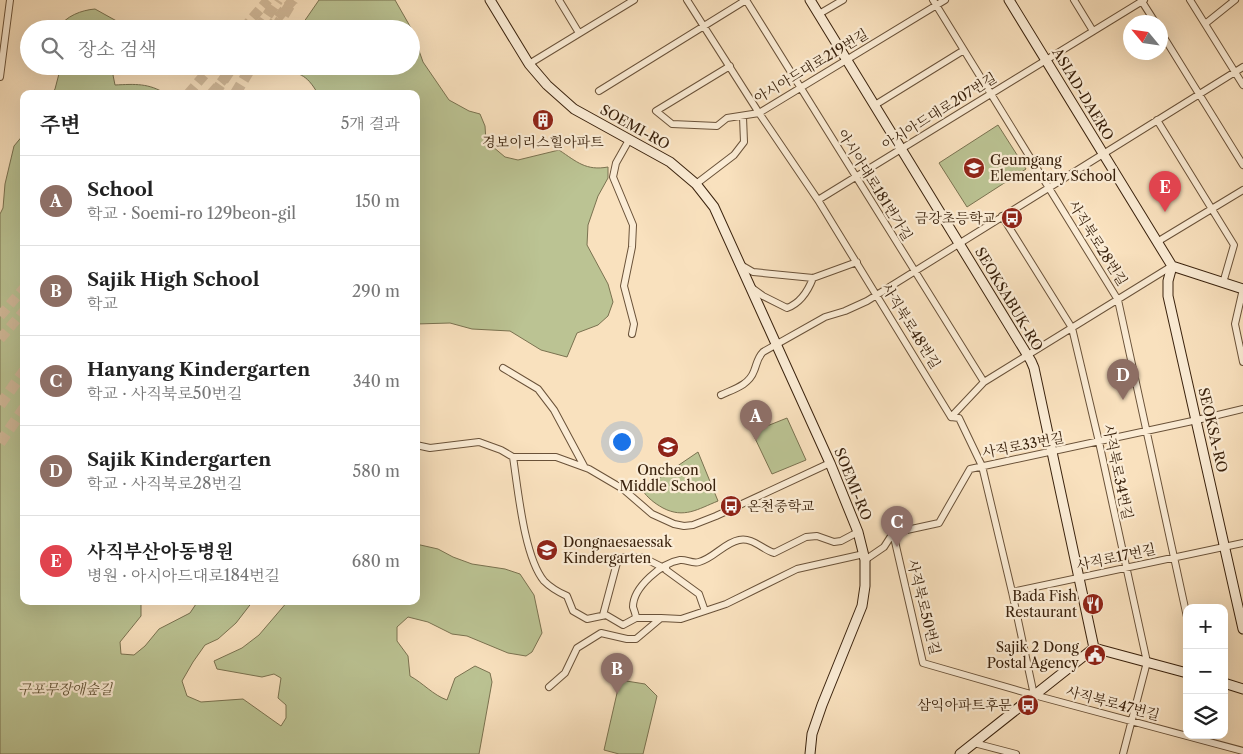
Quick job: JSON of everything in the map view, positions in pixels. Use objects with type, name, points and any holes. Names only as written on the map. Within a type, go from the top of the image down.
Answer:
[{"type":"main road","name":"SOEMI-RO","points":[[490,0],[529,64],[547,85],[574,109],[670,162],[696,184],[714,207],[778,344],[830,463],[858,532],[865,557],[866,586],[862,606],[812,734],[810,754]]},
{"type":"main road","name":"SEOKSABUK-RO","points":[[810,0],[1028,355],[1034,368],[1094,648]]},
{"type":"main road","name":"ASIAD-DAERO","points":[[1009,0],[1172,266]]},
{"type":"main road","points":[[1172,266],[1243,289]]},
{"type":"main road","name":"SEOKSA-RO","points":[[1172,266],[1168,281],[1168,296],[1243,628]]},
{"type":"main road","points":[[960,754],[1094,648],[1183,672]]},
{"type":"main road","points":[[1228,684],[1241,685]]},
{"type":"street","points":[[0,77],[10,0]]},
{"type":"street","points":[[559,0],[580,33]]},
{"type":"street","points":[[529,64],[580,33],[625,2],[634,0]]},
{"type":"street","name":"사직북로48번길","points":[[687,0],[759,113],[818,200],[951,417],[959,418],[982,466],[1034,696]]},
{"type":"street","points":[[599,91],[746,0]]},
{"type":"street","name":"아시아대로181번가길","points":[[746,0],[984,382]]},
{"type":"street","points":[[819,14],[843,0]]},
{"type":"street","name":"아시아드대로219번길","points":[[730,66],[656,111],[672,124],[717,126],[727,118],[759,113],[847,60],[935,3],[945,0]]},
{"type":"street","points":[[1074,0],[1093,31]]},
{"type":"street","points":[[1142,0],[1151,15]]},
{"type":"street","name":"아시아드대로207번길","points":[[818,200],[1142,0]]},
{"type":"street","points":[[1190,0],[1243,85]]},
{"type":"street","points":[[1205,24],[1235,0]]},
{"type":"street","name":"사직북로28번길","points":[[935,3],[1118,300],[1184,604]]},
{"type":"street","points":[[1168,44],[1243,165]]},
{"type":"street","points":[[875,105],[964,50]]},
{"type":"street","points":[[721,395],[746,383],[753,374],[759,356],[778,344],[825,317],[845,311],[877,294],[1243,67]]},
{"type":"street","points":[[696,184],[734,155],[744,142],[743,117]]},
{"type":"street","points":[[1157,120],[1234,244],[1223,283]]},
{"type":"street","points":[[629,140],[616,163],[613,177],[632,225],[632,247],[624,286],[634,324],[632,334]]},
{"type":"street","points":[[1157,242],[1243,190]]},
{"type":"street","name":"사직북로34번길","points":[[1002,216],[1072,328],[1147,662]]},
{"type":"street","points":[[741,265],[753,272],[813,278],[840,270],[857,262]]},
{"type":"street","points":[[951,417],[984,382],[1172,266]]},
{"type":"street","points":[[752,288],[787,308],[794,305],[804,296],[813,278]]},
{"type":"street","points":[[1243,289],[1236,324],[1243,362]]},
{"type":"street","points":[[503,368],[538,389],[554,410],[584,466]]},
{"type":"street","name":"사직로33번길","points":[[893,533],[938,523],[970,469],[1052,453],[1243,409]]},
{"type":"street","points":[[420,446],[430,448],[478,442],[501,450],[513,457],[556,458],[584,466],[623,489],[652,514],[674,524],[684,526],[693,525],[716,516],[830,463]]},
{"type":"street","points":[[513,457],[527,542],[543,580],[554,590],[567,596],[573,611],[587,619],[606,615],[623,625],[636,618],[681,618],[705,612],[726,604],[797,569],[865,557],[884,547],[893,533]]},
{"type":"street","points":[[636,618],[633,607],[637,594],[645,581],[664,567],[681,560],[697,563],[740,540],[752,540],[764,549],[774,553],[806,537],[817,536],[834,542],[841,541],[858,532]]},
{"type":"street","name":"사직북로50번길","points":[[893,533],[923,663],[1034,696]]},
{"type":"street","name":"사직로17번길","points":[[1012,592],[1243,543]]},
{"type":"street","points":[[603,615],[618,559],[620,557],[642,556],[664,567],[699,594],[705,612]]},
{"type":"street","points":[[549,687],[566,672],[577,648],[601,634],[636,639],[661,618]]},
{"type":"street","points":[[1122,754],[1147,662]]},
{"type":"street","name":"사직북로47번길","points":[[1034,696],[1243,751]]},
{"type":"street","points":[[974,743],[1016,754]]},
{"type":"green space","points":[[319,0],[395,0],[406,20],[305,20]]},
{"type":"green space","points":[[95,9],[115,20],[66,20],[85,11]]},
{"type":"green space","points":[[420,54],[423,62],[449,100],[469,111],[480,114],[485,126],[486,141],[505,157],[518,160],[559,150],[588,167],[608,167],[608,178],[598,196],[588,225],[587,245],[608,284],[613,302],[608,316],[598,325],[577,333],[567,357],[541,350],[510,331],[472,329],[450,323],[420,324],[420,90],[316,90],[301,75],[420,75]]},
{"type":"green space","points":[[59,75],[113,75],[115,85],[148,86],[160,90],[54,90]]},
{"type":"green space","points":[[998,125],[1026,169],[967,207],[939,163]]},
{"type":"green space","name":"구포무장애숲길","points":[[20,139],[20,605],[141,605],[141,616],[120,642],[121,654],[134,655],[145,646],[159,629],[190,613],[195,605],[250,605],[236,623],[218,639],[205,645],[182,681],[187,696],[201,702],[243,699],[281,726],[286,718],[286,705],[278,698],[281,678],[274,674],[262,677],[217,669],[214,661],[242,648],[259,635],[285,605],[420,605],[420,545],[438,549],[472,564],[505,569],[520,574],[534,595],[542,633],[532,652],[526,656],[508,653],[467,636],[452,634],[428,622],[408,617],[397,627],[397,641],[408,656],[410,676],[442,698],[447,700],[455,678],[475,666],[490,673],[492,682],[479,754],[0,754],[0,214],[3,208],[5,184],[14,146]]},
{"type":"green space","points":[[787,418],[806,460],[772,474],[752,432]]},
{"type":"green space","points":[[698,452],[718,501],[691,512],[678,513],[660,506],[642,490]]},
{"type":"green space","points":[[620,680],[645,684],[657,696],[643,754],[619,754],[604,750]]},
{"type":"tunnel","points":[[251,20],[268,0]]},
{"type":"tunnel","points":[[264,20],[278,0]]},
{"type":"tunnel","points":[[276,20],[293,0]]},
{"type":"tunnel","points":[[281,20],[293,0]]},
{"type":"tunnel","points":[[191,90],[204,75]]},
{"type":"tunnel","points":[[214,90],[227,75]]},
{"type":"tunnel","points":[[217,90],[227,75]]},
{"type":"tunnel","points":[[237,90],[247,75]]},
{"type":"tunnel","points":[[0,316],[20,293]]},
{"type":"tunnel","points":[[0,339],[20,316]]},
{"type":"tunnel","points":[[0,405],[20,377]]},
{"type":"tunnel","points":[[0,443],[20,414]]},
{"type":"place","name":"경보이리스힐아파트","points":[[543,120]]},
{"type":"place","name":"Geumgang Elementary School","points":[[974,168]]},
{"type":"place","name":"사직부산아동병원","points":[[1165,212]]},
{"type":"place","name":"금강초등학교","points":[[1012,218]]},
{"type":"place","name":"Sajik Kindergarten","points":[[1123,400]]},
{"type":"place","name":"School","points":[[756,441]]},
{"type":"place","name":"Oncheon Middle School","points":[[668,447]]},
{"type":"place","name":"온천중학교","points":[[731,506]]},
{"type":"place","name":"Hanyang Kindergarten","points":[[897,547]]},
{"type":"place","name":"Dongnaesaessak Kindergarten","points":[[547,550]]},
{"type":"place","name":"Bada Fish Restaurant","points":[[1093,604]]},
{"type":"place","name":"Sajik 2 Dong Postal Agency","points":[[1095,655]]},
{"type":"place","name":"Sajik High School","points":[[617,694]]},
{"type":"place","name":"삼익아파트후문","points":[[1028,705]]}]
